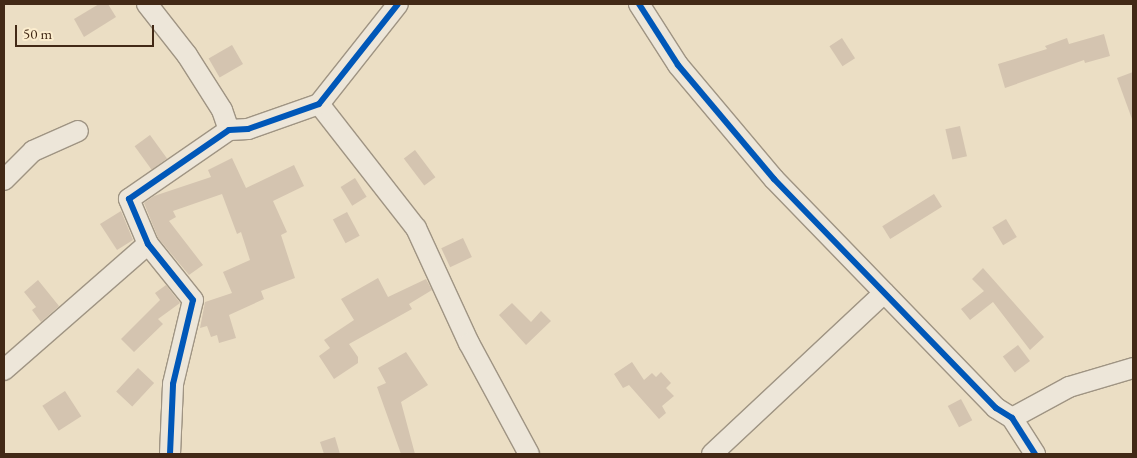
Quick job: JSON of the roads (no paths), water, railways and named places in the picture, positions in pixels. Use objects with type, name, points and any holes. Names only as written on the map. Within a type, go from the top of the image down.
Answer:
[{"type":"street","points":[[147,4],[187,55],[222,110],[229,130]]},
{"type":"street","points":[[170,454],[173,384],[193,300],[148,244],[128,199],[229,130],[248,129],[319,104],[398,4]]},
{"type":"street","points":[[639,4],[678,65],[774,179],[996,408],[1012,418],[1035,454]]},
{"type":"street","points":[[319,104],[416,228],[469,343],[530,454]]},
{"type":"street","points":[[4,180],[33,151],[78,131]]},
{"type":"street","points":[[4,370],[148,244]]},
{"type":"street","points":[[712,454],[884,293]]},
{"type":"street","points":[[1012,418],[1069,387],[1133,368]]}]
